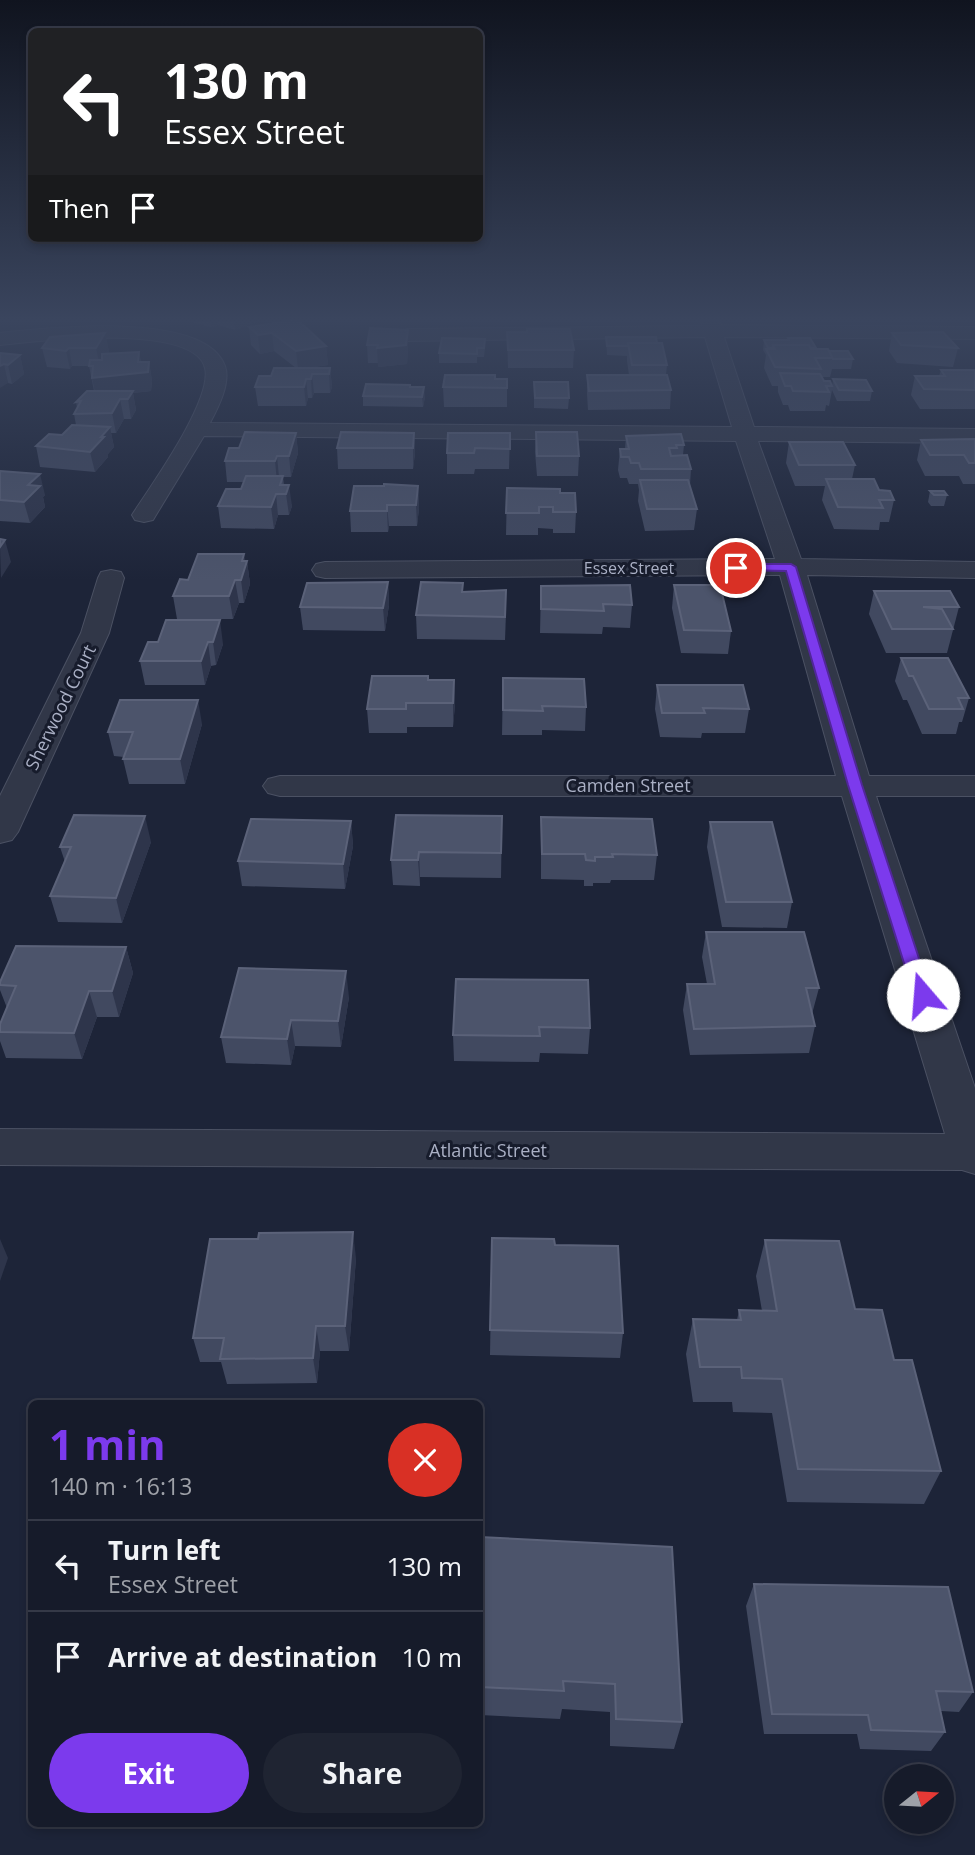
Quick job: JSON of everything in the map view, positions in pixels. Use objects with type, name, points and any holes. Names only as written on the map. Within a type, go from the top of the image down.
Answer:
[{"type":"street","points":[[144,515],[197,429],[205,408]]},
{"type":"street","points":[[737,408],[791,567],[855,785],[975,1154]]},
{"type":"street","points":[[197,429],[975,436]]},
{"type":"street","name":"Essex Street","points":[[325,570],[791,567],[975,570]]},
{"type":"street","name":"Sherwood Court","points":[[0,832],[95,633],[111,578]]},
{"type":"street","name":"Camden Street","points":[[280,786],[975,786]]},
{"type":"street","name":"Atlantic Street","points":[[0,1147],[975,1154]]},
{"type":"building","points":[[77,408],[115,408],[112,413],[74,414]]},
{"type":"building","points":[[72,425],[110,427],[90,452],[36,446],[49,434],[62,435]]},
{"type":"building","points":[[245,432],[296,433],[289,456],[277,456],[275,461],[225,461],[229,448],[239,448]]},
{"type":"building","points":[[341,432],[414,433],[413,448],[337,448]]},
{"type":"building","points":[[536,432],[577,432],[579,456],[537,456]]},
{"type":"building","points":[[448,433],[510,433],[510,449],[475,448],[474,453],[447,453]]},
{"type":"building","points":[[681,434],[684,445],[669,448],[671,456],[687,455],[691,469],[641,469],[639,463],[631,463],[629,457],[621,457],[620,449],[629,449],[626,436]]},
{"type":"building","points":[[975,439],[975,463],[969,463],[964,455],[930,455],[921,440]]},
{"type":"building","points":[[789,442],[843,442],[855,465],[799,465]]},
{"type":"building","points":[[0,471],[40,474],[28,485],[40,486],[24,502],[0,500]]},
{"type":"building","points":[[246,476],[283,476],[280,485],[289,485],[286,494],[276,494],[271,507],[218,506],[226,489],[241,489]]},
{"type":"building","points":[[826,479],[874,479],[879,490],[890,491],[894,500],[879,500],[883,508],[838,507]]},
{"type":"building","points":[[640,480],[688,480],[697,509],[647,509]]},
{"type":"building","points":[[354,486],[418,486],[416,505],[387,505],[387,511],[350,511]]},
{"type":"building","points":[[507,488],[560,489],[560,493],[575,493],[576,512],[553,512],[553,507],[539,507],[539,513],[506,513]]},
{"type":"building","points":[[930,491],[944,491],[947,495],[934,495]]},
{"type":"building","points":[[198,554],[244,554],[242,561],[247,561],[241,580],[235,580],[229,596],[173,596],[180,579],[188,580]]},
{"type":"building","points":[[388,582],[383,608],[300,607],[307,583]]},
{"type":"building","points":[[421,582],[463,583],[462,592],[506,590],[505,617],[416,615]]},
{"type":"building","points":[[630,585],[632,605],[603,604],[604,611],[541,609],[541,586]]},
{"type":"building","points":[[674,585],[720,585],[731,631],[684,630]]},
{"type":"building","points":[[874,591],[950,591],[959,607],[923,607],[942,609],[953,629],[892,629]]},
{"type":"building","points":[[166,620],[220,620],[213,642],[208,642],[201,661],[140,661],[148,642],[158,642]]},
{"type":"building","points":[[901,658],[948,658],[969,698],[958,698],[963,709],[929,709]]},
{"type":"building","points":[[372,676],[428,676],[428,680],[454,680],[453,703],[406,703],[406,709],[367,709]]},
{"type":"building","points":[[503,678],[584,679],[586,707],[542,706],[543,711],[503,710]]},
{"type":"building","points":[[657,685],[743,685],[749,709],[703,708],[705,713],[662,713]]},
{"type":"building","points":[[120,700],[198,700],[180,759],[123,759],[133,732],[108,732]]},
{"type":"building","points":[[74,815],[145,816],[116,898],[50,896],[71,847],[60,847]]},
{"type":"building","points":[[396,815],[502,816],[501,853],[419,852],[418,860],[391,860]]},
{"type":"building","points":[[541,817],[652,819],[657,855],[612,854],[613,857],[595,857],[595,861],[586,860],[585,854],[542,854]]},
{"type":"building","points":[[251,819],[351,821],[343,864],[238,861]]},
{"type":"building","points":[[710,822],[772,822],[792,902],[726,902]]},
{"type":"building","points":[[706,932],[804,932],[819,988],[806,988],[815,1026],[694,1029],[687,984],[715,984]]},
{"type":"building","points":[[16,946],[126,947],[112,991],[89,991],[74,1033],[0,1032],[0,1024],[16,986],[0,985],[0,982]]},
{"type":"building","points":[[239,968],[346,971],[338,1021],[291,1020],[287,1039],[221,1037]]},
{"type":"building","points":[[456,979],[588,980],[590,1028],[539,1027],[540,1036],[453,1035]]},
{"type":"building","points":[[353,1232],[345,1326],[316,1326],[313,1358],[220,1359],[224,1338],[193,1338],[210,1239],[258,1239],[259,1233]]},
{"type":"building","points":[[492,1238],[554,1239],[555,1245],[618,1246],[623,1333],[490,1330]]},
{"type":"building","points":[[765,1240],[839,1241],[855,1309],[882,1310],[894,1360],[912,1360],[941,1471],[798,1469],[782,1379],[742,1378],[741,1367],[700,1367],[693,1319],[741,1320],[739,1310],[777,1311]]},
{"type":"building","points":[[483,1537],[672,1547],[682,1722],[616,1719],[615,1684],[563,1681],[564,1691],[483,1687]]},
{"type":"building","points":[[754,1584],[948,1587],[973,1692],[936,1691],[945,1732],[871,1730],[868,1715],[772,1714]]},
{"type":"route","points":[[736,568],[791,567],[855,785],[923,995]]}]
